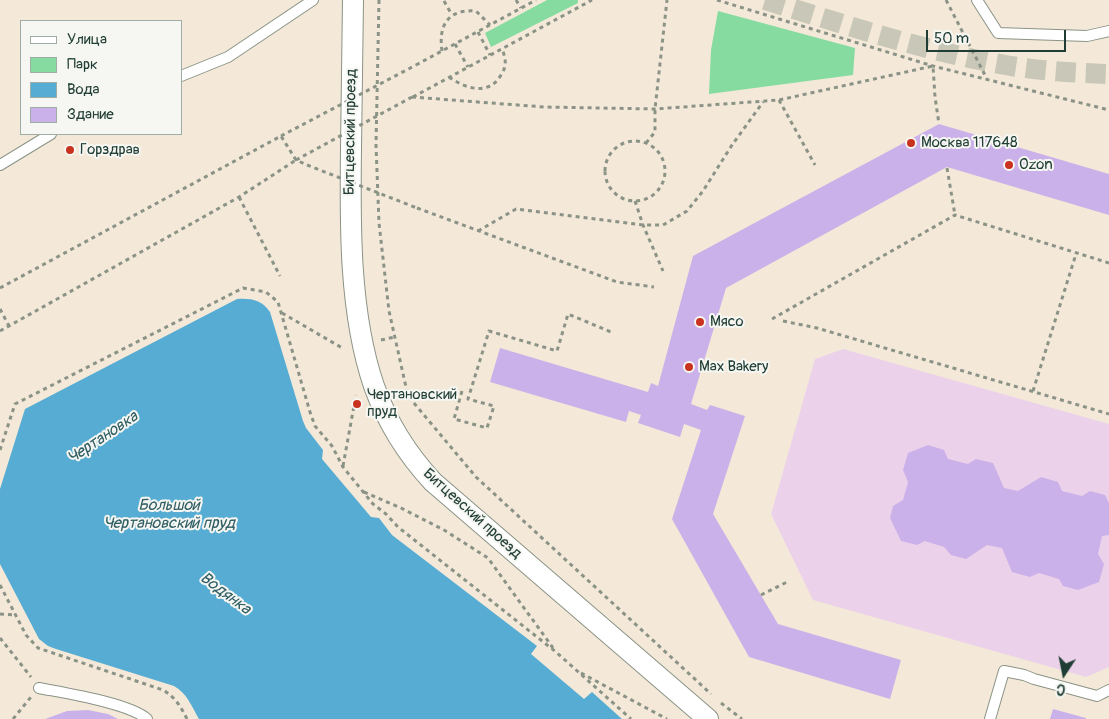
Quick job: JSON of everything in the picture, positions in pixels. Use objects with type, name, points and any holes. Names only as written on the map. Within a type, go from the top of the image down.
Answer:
[{"type":"street","name":"Битцевский проезд","points":[[353,0],[350,208],[352,251],[360,328],[374,385],[385,412],[399,439],[415,463],[433,482],[708,719]]},
{"type":"lane","points":[[182,76],[228,57],[312,0]]},
{"type":"lane","points":[[977,0],[998,33],[1087,36],[1109,30]]},
{"type":"lane","points":[[0,165],[49,135]]},
{"type":"lane","points":[[990,719],[1004,671],[1097,696],[1109,690]]},
{"type":"lane","points":[[39,688],[105,702],[141,714],[146,719]]},
{"type":"path","points":[[380,0],[376,145],[379,224],[389,312],[408,396],[476,477],[722,704],[741,719]]},
{"type":"path","points":[[516,0],[521,8]]},
{"type":"path","points":[[0,288],[536,0]]},
{"type":"path","points":[[583,5],[584,0]]},
{"type":"path","points":[[0,331],[240,197],[296,160],[592,0]]},
{"type":"path","points":[[646,143],[655,132],[655,109],[667,0]]},
{"type":"path","points":[[717,0],[933,66],[1109,110]]},
{"type":"path","points":[[946,0],[987,80]]},
{"type":"path","points":[[444,1],[452,15]]},
{"type":"path","points":[[442,51],[443,29],[452,15],[464,10],[476,11],[490,25]]},
{"type":"path","points":[[478,32],[490,55]]},
{"type":"path","points":[[455,44],[468,67]]},
{"type":"path","points":[[449,77],[459,84],[483,89],[492,87],[499,80],[505,67],[506,60],[502,49]]},
{"type":"path","points":[[412,97],[544,107],[655,109],[779,100],[933,66]]},
{"type":"path","points":[[933,66],[939,124]]},
{"type":"path","points":[[779,100],[814,165]]},
{"type":"path","points":[[478,231],[516,209],[643,225],[663,225],[687,211],[703,191],[732,145],[763,102]]},
{"type":"path","points":[[281,136],[296,160],[307,165],[617,282],[654,287]]},
{"type":"path","points":[[634,141],[646,143],[656,149],[662,159],[665,170],[663,182],[657,192],[647,198],[635,201],[624,199],[614,193],[607,183],[604,172],[607,160],[613,150],[622,144],[634,141]]},
{"type":"path","points":[[947,168],[955,215]]},
{"type":"path","points":[[240,197],[280,276]]},
{"type":"path","points":[[635,201],[663,271]]},
{"type":"path","points":[[772,320],[955,215],[1109,263]]},
{"type":"path","points":[[1033,391],[1076,254]]},
{"type":"path","points":[[0,450],[15,404],[243,288],[266,292],[278,302],[315,426],[332,446],[343,467],[373,504],[398,527],[556,652],[631,719]]},
{"type":"path","points":[[0,309],[9,326]]},
{"type":"path","points":[[282,313],[344,348]]},
{"type":"path","points":[[462,391],[454,419],[487,428],[494,406],[468,399],[489,331],[557,351],[568,314],[611,332]]},
{"type":"path","points":[[783,321],[817,328],[1109,414]]},
{"type":"path","points":[[378,341],[395,337]]},
{"type":"path","points":[[343,467],[356,395]]},
{"type":"path","points":[[363,492],[401,508],[444,530],[488,558],[556,652]]},
{"type":"path","points":[[761,595],[789,581]]},
{"type":"path","points":[[0,585],[26,635],[38,648],[164,690],[171,694],[178,702],[187,719]]},
{"type":"path","points":[[0,614],[16,615]]},
{"type":"path","points":[[0,638],[39,688],[13,719]]},
{"type":"path","points":[[576,670],[666,719]]},
{"type":"shaded area","points":[[843,349],[1109,424],[1109,667],[1086,677],[813,600],[771,514],[815,359]]},
{"type":"green space","points":[[547,0],[578,0],[578,3],[491,47],[485,33]]},
{"type":"green space","points":[[718,11],[855,48],[853,75],[709,94],[711,50]]},
{"type":"water","name":"Большой Чертановский пруд","points":[[237,299],[256,301],[270,312],[306,428],[323,450],[322,459],[371,517],[379,518],[392,535],[537,646],[531,654],[584,699],[592,692],[622,719],[199,719],[186,696],[174,686],[56,649],[39,639],[0,564],[0,489],[25,409]]},
{"type":"building","points":[[939,124],[1109,174],[1109,215],[947,167],[726,288],[691,404],[707,410],[710,405],[745,416],[713,514],[778,624],[901,660],[890,699],[749,657],[672,519],[701,430],[684,424],[680,437],[638,423],[641,415],[629,411],[626,422],[490,382],[500,348],[648,392],[651,383],[658,386],[693,256]]},
{"type":"building","points":[[928,445],[944,450],[948,459],[968,464],[976,459],[993,463],[1004,488],[1018,491],[1041,477],[1058,482],[1062,491],[1082,496],[1090,491],[1105,495],[1109,503],[1109,535],[1102,536],[1098,554],[1104,564],[1099,582],[1078,590],[1063,586],[1059,579],[1039,573],[1030,577],[1012,572],[1002,548],[987,545],[966,559],[951,555],[944,547],[925,541],[917,545],[901,541],[890,518],[893,506],[903,500],[908,482],[903,470],[908,453]]},
{"type":"building","points":[[1053,709],[1086,718],[1086,719],[1050,719]]},
{"type":"building","points":[[88,710],[108,714],[118,719],[45,719],[67,711]]},
{"type":"tunnel","points":[[765,0],[887,37],[980,60],[1035,69],[1109,74]]},
{"type":"place","name":"Москва 117648","points":[[911,143]]},
{"type":"place","name":"Горздрав","points":[[70,150]]},
{"type":"place","name":"Ozon","points":[[1009,165]]},
{"type":"place","name":"Мясо","points":[[700,322]]},
{"type":"place","name":"Max Bakery","points":[[689,367]]},
{"type":"place","name":"Чертановский пруд","points":[[357,404]]},
{"type":"water label","name":"Чертановка","points":[[103,438]]},
{"type":"water label","name":"Водянка","points":[[225,594]]}]
